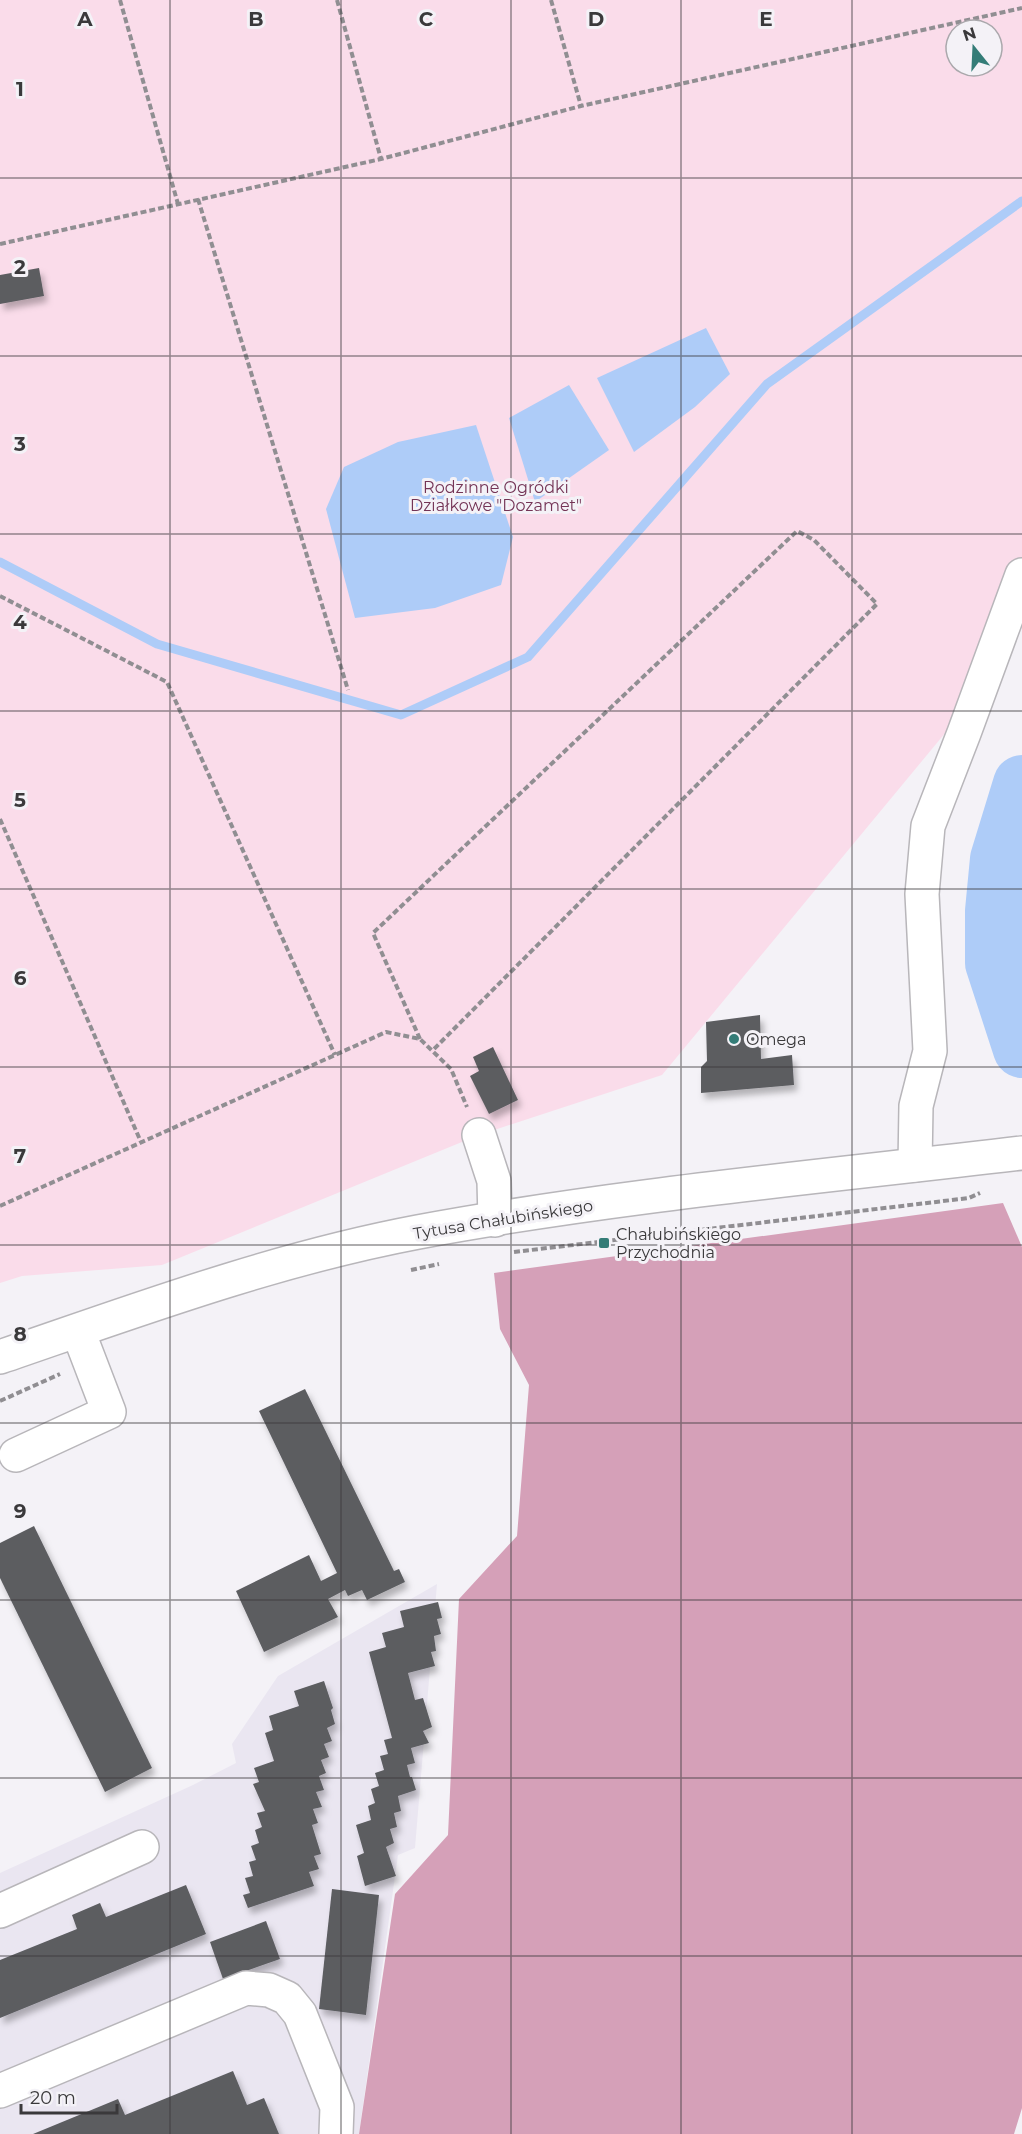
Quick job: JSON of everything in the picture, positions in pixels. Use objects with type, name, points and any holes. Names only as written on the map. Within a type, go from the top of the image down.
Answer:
[{"type":"street","points":[[915,1165],[916,1106],[930,1051],[922,894],[928,826],[1022,575]]},
{"type":"street","points":[[478,1135],[494,1181],[495,1220]]},
{"type":"street","name":"Tytusa Chałubińskiego","points":[[0,1357],[179,1296],[300,1261],[417,1232],[653,1195],[1015,1154]]},
{"type":"street","points":[[16,1455],[109,1412],[78,1330]]},
{"type":"street","points":[[0,1911],[142,1847]]},
{"type":"street","points":[[0,2091],[246,1988],[269,1990],[287,1998],[300,2014],[337,2107],[336,2134]]},
{"type":"path","points":[[120,0],[178,204]]},
{"type":"path","points":[[337,0],[381,159]]},
{"type":"path","points":[[551,0],[580,106]]},
{"type":"path","points":[[0,244],[381,159],[580,106],[1022,8]]},
{"type":"path","points":[[198,199],[348,690]]},
{"type":"path","points":[[432,1052],[877,604],[814,540],[797,531],[373,933],[420,1040],[432,1052],[451,1069],[478,1135]]},
{"type":"path","points":[[0,596],[167,682],[335,1055]]},
{"type":"path","points":[[0,819],[141,1142]]},
{"type":"path","points":[[0,1206],[386,1032],[420,1040]]},
{"type":"path","points":[[509,1252],[969,1198],[988,1189]]},
{"type":"path","points":[[400,1272],[444,1263]]},
{"type":"path","points":[[0,1401],[91,1361]]},
{"type":"shaded area","points":[[1003,1203],[1022,1247],[1022,2108],[1014,2134],[359,2134],[395,1894],[448,1835],[459,1599],[517,1536],[529,1385],[500,1329],[494,1273]]},
{"type":"shaded area","points":[[437,1584],[415,1848],[398,1855],[359,2134],[0,2134],[0,1873],[236,1763],[232,1744],[278,1676]]},
{"type":"green space","name":"Rodzinne Ogródki Działkowe \"Dozamet\"","points":[[0,0],[1022,0],[1022,589],[970,703],[662,1075],[479,1135],[162,1265],[22,1276],[0,1283]]},
{"type":"water","points":[[706,328],[730,374],[695,407],[634,452],[597,378]]},
{"type":"water","points":[[569,385],[609,450],[535,502],[509,418]]},
{"type":"water","points":[[476,425],[513,537],[501,585],[435,608],[355,618],[326,509],[344,467],[398,442]]},
{"type":"building","points":[[39,268],[44,296],[0,304],[0,275]]},
{"type":"building","name":"Omega","points":[[760,1015],[761,1059],[792,1055],[794,1085],[701,1093],[701,1067],[707,1061],[706,1022]]},
{"type":"building","points":[[493,1047],[518,1100],[489,1114],[470,1076],[479,1071],[473,1057]]},
{"type":"building","points":[[305,1389],[394,1571],[399,1569],[405,1582],[367,1600],[362,1590],[348,1596],[345,1590],[328,1599],[338,1617],[264,1652],[236,1591],[309,1555],[321,1581],[337,1573],[259,1411]]},
{"type":"building","points":[[34,1526],[152,1768],[105,1792],[0,1578],[0,1543]]},
{"type":"building","points":[[438,1602],[442,1618],[437,1619],[441,1634],[434,1636],[436,1651],[431,1652],[435,1666],[408,1673],[415,1700],[423,1698],[432,1727],[423,1731],[429,1743],[411,1748],[415,1763],[407,1765],[416,1790],[398,1796],[401,1811],[394,1813],[397,1827],[390,1829],[394,1843],[386,1847],[396,1876],[365,1886],[357,1856],[364,1853],[356,1825],[371,1820],[368,1806],[375,1803],[371,1789],[379,1786],[375,1773],[384,1770],[380,1756],[388,1754],[384,1740],[392,1738],[369,1652],[386,1647],[382,1633],[404,1627],[400,1611]]},
{"type":"building","points":[[324,1681],[333,1708],[331,1710],[335,1724],[327,1728],[332,1741],[324,1744],[329,1757],[321,1760],[326,1773],[319,1776],[324,1790],[316,1792],[322,1807],[313,1809],[318,1823],[312,1825],[321,1854],[314,1856],[319,1869],[309,1872],[314,1886],[248,1908],[243,1895],[250,1893],[245,1878],[253,1876],[249,1862],[256,1860],[251,1846],[259,1843],[255,1830],[262,1827],[257,1813],[265,1811],[253,1784],[259,1782],[254,1768],[274,1761],[265,1733],[273,1730],[269,1716],[299,1706],[294,1691]]},
{"type":"building","points":[[186,1885],[206,1934],[0,2018],[0,1960],[77,1929],[72,1915],[100,1903],[106,1917]]},
{"type":"building","points":[[332,1889],[379,1895],[366,2015],[319,2009]]},
{"type":"building","points":[[266,1921],[280,1959],[223,1979],[210,1942]]},
{"type":"building","points":[[233,2071],[247,2105],[264,2098],[279,2134],[33,2134],[118,2099],[125,2115]]},
{"type":"waterway","points":[[0,562],[157,644],[401,715],[528,657],[767,384],[1022,201]]},
{"type":"waterway","points":[[1022,784],[999,859],[994,911],[994,963],[1022,1049]]},
{"type":"place","name":"Omega","points":[[734,1039]]},
{"type":"place","name":"Chałubińskiego Przychodnia","points":[[604,1243]]}]
